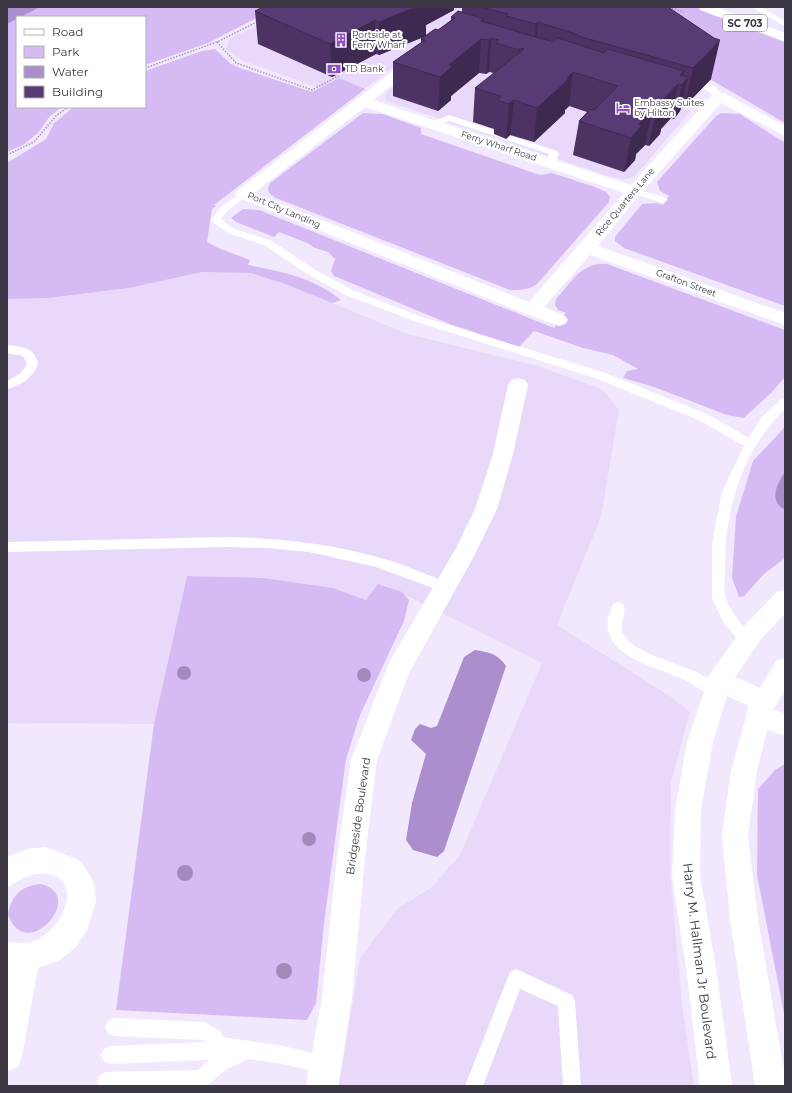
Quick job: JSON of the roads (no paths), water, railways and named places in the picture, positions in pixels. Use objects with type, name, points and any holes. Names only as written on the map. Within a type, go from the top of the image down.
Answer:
[{"type":"main road","name":"SC 703","points":[[705,7],[785,38]]},
{"type":"main road","points":[[716,7],[785,30]]},
{"type":"main road","name":"Port City Landing","points":[[243,194],[364,102],[405,62],[429,50]]},
{"type":"main road","points":[[720,96],[785,132]]},
{"type":"main road","name":"Rice Quarters Lane","points":[[532,310],[587,248],[634,191],[720,96]]},
{"type":"main road","name":"Ferry Wharf Road","points":[[364,102],[634,191]]},
{"type":"main road","name":"Port City Landing","points":[[243,194],[558,320]]},
{"type":"main road","name":"Grafton Street","points":[[587,248],[785,319]]},
{"type":"main road","name":"Bridgeside Boulevard","points":[[323,1076],[337,997],[364,760],[398,670],[465,552],[486,509],[503,454],[518,385]]},
{"type":"main road","name":"Harry M. Hallman Jr Boulevard","points":[[716,1086],[702,974],[686,876],[688,810],[700,742],[717,686],[753,632],[785,599]]},
{"type":"main road","points":[[717,686],[774,691]]},
{"type":"main road","points":[[774,691],[785,725]]},
{"type":"main road","points":[[771,1086],[744,919],[735,835],[744,771],[774,691]]},
{"type":"main road","points":[[7,874],[19,865],[44,860],[60,863],[73,871],[79,883],[83,898],[79,916],[65,939],[50,951],[34,956],[16,956],[7,1056]]},
{"type":"lane","points":[[755,7],[785,24]]},
{"type":"lane","points":[[704,85],[712,88],[720,96]]},
{"type":"lane","points":[[634,191],[664,200]]},
{"type":"lane","points":[[243,194],[223,210],[216,220],[232,231],[268,243],[288,255],[311,272],[350,293],[418,319],[599,375],[705,418],[751,445]]},
{"type":"lane","points":[[7,349],[26,352],[33,360],[33,366],[27,375],[20,381],[7,385]]},
{"type":"lane","points":[[747,641],[729,619],[719,598],[718,544],[728,492],[751,445],[765,421],[785,402]]},
{"type":"lane","points":[[7,546],[226,542],[268,543],[309,547],[377,562],[444,587]]},
{"type":"lane","points":[[618,608],[616,635],[620,641],[629,648],[717,686]]},
{"type":"lane","points":[[474,1086],[516,978],[566,1001],[572,1086]]},
{"type":"lane","points":[[114,1027],[204,1031],[214,1037],[217,1045]]},
{"type":"lane","points":[[217,1045],[283,1055],[323,1076]]},
{"type":"lane","points":[[110,1054],[203,1052],[212,1050],[217,1045]]},
{"type":"lane","points":[[106,1081],[202,1079],[220,1062],[232,1058],[245,1049]]},
{"type":"water","points":[[7,7],[40,7],[23,16],[16,16],[16,20],[7,24]]},
{"type":"water","points":[[785,471],[785,510],[780,506],[775,497],[777,487]]},
{"type":"water","points":[[475,650],[493,654],[506,666],[444,851],[437,857],[413,850],[406,840],[412,803],[426,754],[411,740],[415,729],[420,724],[431,728],[437,726],[464,657]]},
{"type":"place","name":"Portside at Ferry Wharf","points":[[341,40]]},
{"type":"place","name":"TD Bank","points":[[334,69]]},
{"type":"place","name":"Embassy Suites by Hilton","points":[[623,108]]}]
